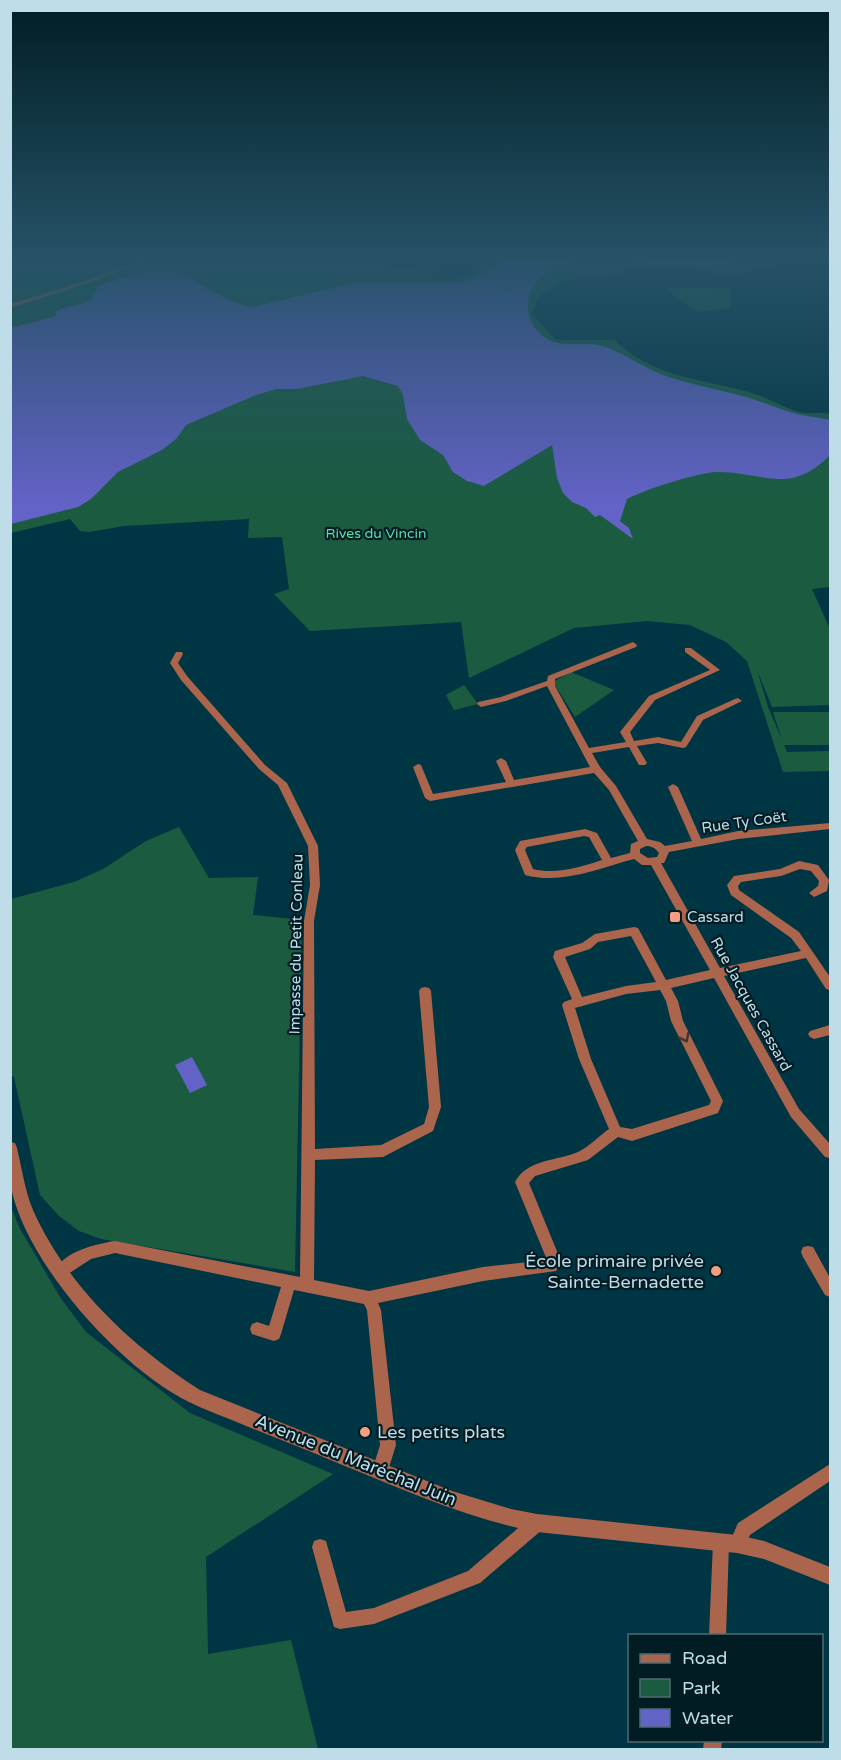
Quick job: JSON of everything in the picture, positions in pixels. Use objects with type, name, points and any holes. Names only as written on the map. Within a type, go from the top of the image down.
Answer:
[{"type":"street","points":[[633,645],[551,678],[551,686],[596,769],[613,788],[644,842]]},
{"type":"street","points":[[642,763],[625,732],[652,698],[716,670],[688,650]]},
{"type":"street","name":"Impasse du Petit Conleau","points":[[179,654],[174,663],[183,678],[262,766],[282,783],[313,846],[315,885],[309,921],[309,1155],[306,1285]]},
{"type":"street","points":[[481,704],[503,699],[551,682]]},
{"type":"street","points":[[586,751],[658,740],[683,745],[700,718],[738,701]]},
{"type":"street","points":[[501,761],[511,783]]},
{"type":"street","points":[[418,766],[430,798],[596,769]]},
{"type":"street","points":[[673,787],[698,843]]},
{"type":"street","name":"Rue Ty Coët","points":[[662,849],[738,835],[831,826]]},
{"type":"street","points":[[608,862],[593,835],[585,832],[524,844],[519,850],[529,872],[540,877],[608,862],[635,855],[646,862],[655,862],[663,857],[662,849],[655,844],[644,842],[635,847],[635,855]]},
{"type":"street","name":"Rue Jacques Cassard","points":[[655,862],[795,1113],[831,1154]]},
{"type":"street","points":[[814,893],[823,888],[824,880],[818,871],[804,864],[795,865],[781,872],[738,879],[732,885],[735,892],[795,935],[831,986]]},
{"type":"street","points":[[579,1001],[559,954],[586,946],[595,938],[629,931],[636,933],[672,1001],[676,1021],[717,1101],[717,1107],[632,1135],[616,1131]]},
{"type":"street","points":[[616,1131],[585,1059],[568,1011],[568,1005],[626,990],[663,985],[809,953]]},
{"type":"street","points":[[309,1155],[383,1151],[429,1127],[435,1107],[425,991]]},
{"type":"street","points":[[814,1034],[831,1030]]},
{"type":"street","points":[[62,1271],[83,1255],[96,1249],[115,1247],[369,1298],[483,1275],[554,1264],[522,1182],[531,1172],[582,1156],[616,1131]]},
{"type":"street","name":"Avenue du Maréchal Juin","points":[[10,1148],[26,1209],[62,1271],[87,1305],[142,1360],[194,1396],[474,1507],[537,1523],[729,1543],[764,1550],[831,1576]]},
{"type":"street","points":[[808,1252],[831,1290]]},
{"type":"street","points":[[257,1329],[274,1334],[289,1282]]},
{"type":"street","points":[[369,1298],[374,1310],[388,1445],[380,1471]]},
{"type":"street","points":[[717,1634],[729,1543],[744,1529],[831,1472]]},
{"type":"street","points":[[320,1546],[340,1621],[374,1616],[474,1577],[537,1523]]},
{"type":"green space","points":[[11,341],[279,341],[11,422]]},
{"type":"green space","points":[[535,341],[615,341],[647,363],[664,371],[755,394],[797,412],[830,414],[830,423],[613,432]]},
{"type":"green space","name":"Rives du Vincin","points":[[350,372],[830,447],[830,587],[812,589],[830,629],[830,705],[772,707],[757,670],[768,707],[782,740],[773,712],[830,712],[830,745],[784,745],[787,752],[830,751],[830,771],[783,772],[747,661],[726,642],[690,625],[647,621],[574,628],[469,678],[461,622],[310,631],[274,594],[289,589],[282,537],[248,538],[249,519],[124,526],[89,532],[80,531],[70,519],[11,533],[10,484],[131,398]]},
{"type":"green space","points":[[571,672],[614,690],[575,717],[553,682]]},
{"type":"green space","points":[[464,685],[478,704],[454,710],[446,695]]},
{"type":"green space","points":[[179,827],[209,878],[258,877],[253,915],[302,920],[295,1272],[101,1239],[79,1231],[59,1216],[40,1195],[14,1077],[11,1075],[11,899],[74,882],[103,869],[146,841]]},
{"type":"green space","points":[[11,1206],[19,1227],[60,1297],[86,1332],[190,1413],[333,1474],[206,1557],[208,1654],[291,1640],[318,1749],[11,1749]]},
{"type":"water","points":[[11,341],[552,341],[592,344],[606,347],[672,378],[795,413],[830,420],[830,455],[816,468],[802,475],[776,479],[734,473],[708,473],[658,486],[627,499],[620,521],[629,528],[633,539],[600,515],[595,517],[586,508],[572,502],[563,493],[557,478],[552,445],[484,486],[467,481],[453,472],[443,455],[420,440],[407,419],[403,395],[398,386],[363,376],[297,389],[276,389],[256,395],[186,425],[176,439],[162,450],[118,472],[91,499],[78,507],[11,524]]},
{"type":"water","points":[[192,1057],[207,1085],[190,1093],[175,1065]]},
{"type":"place","name":"Cassard","points":[[675,917]]},
{"type":"place","name":"École primaire privée Sainte-Bernadette","points":[[716,1271]]},
{"type":"place","name":"Les petits plats","points":[[365,1432]]}]
